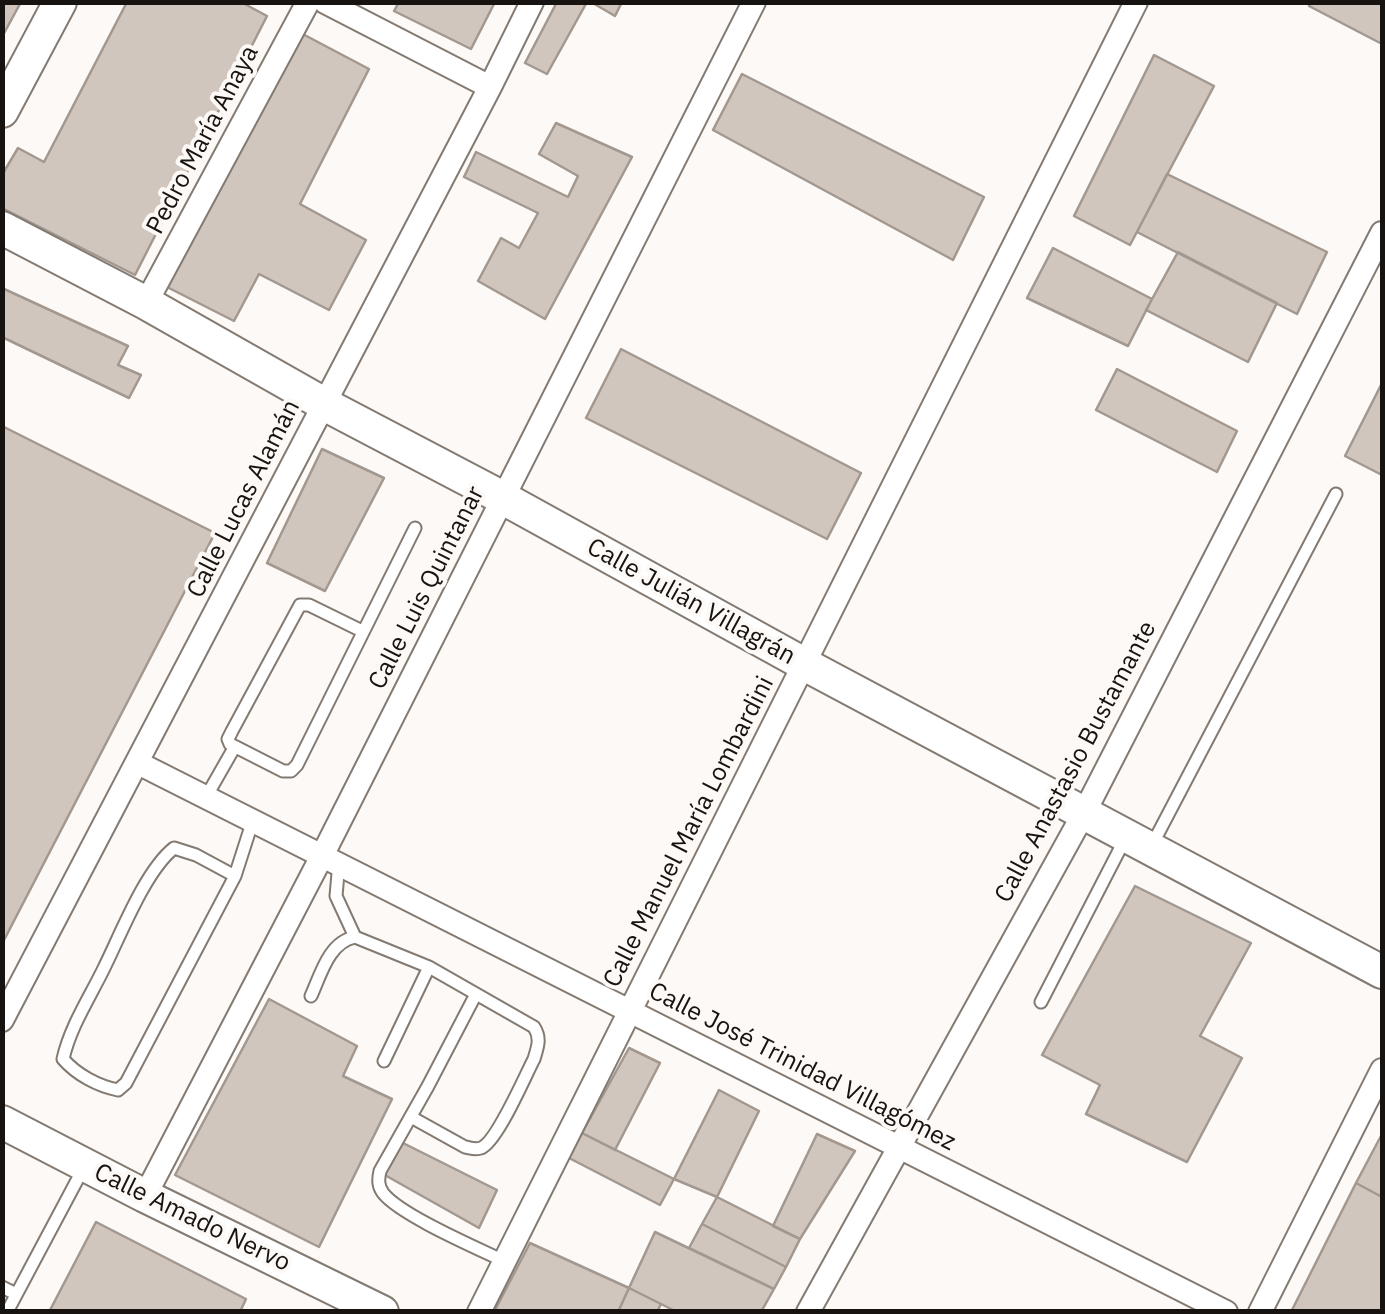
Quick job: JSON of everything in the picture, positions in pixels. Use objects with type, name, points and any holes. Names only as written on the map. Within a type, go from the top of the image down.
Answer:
[{"type":"street","points":[[2,110],[60,2]]},
{"type":"street","name":"Pedro María Anaya","points":[[146,304],[308,2]]},
{"type":"street","points":[[325,2],[490,88]]},
{"type":"street","name":"Calle Lucas Alamán","points":[[2,1020],[532,2]]},
{"type":"street","name":"Calle Luis Quintanar","points":[[145,1196],[331,858],[503,498],[754,2]]},
{"type":"street","name":"Calle Manuel María Lombardini","points":[[479,1312],[1136,2]]},
{"type":"street","name":"Calle Julián Villagrán","points":[[2,228],[804,664],[1382,972]]},
{"type":"street","name":"Calle Anastasio Bustamante","points":[[808,1312],[1084,813],[1382,232]]},
{"type":"street","name":"Calle José Trinidad Villagómez","points":[[138,763],[1226,1312]]},
{"type":"street","points":[[1260,1312],[1382,1070]]},
{"type":"street","name":"Calle Amado Nervo","points":[[2,1122],[382,1312]]},
{"type":"lane","points":[[1041,1002],[1138,842],[1336,494]]},
{"type":"lane","points":[[362,632],[308,605],[300,605],[228,739],[234,748],[283,771],[291,771],[297,765],[415,528]]},
{"type":"lane","points":[[206,797],[234,748]]},
{"type":"lane","points":[[234,876],[184,851],[174,848],[167,854],[146,884],[72,1031],[63,1060],[69,1066],[107,1088],[118,1090],[126,1082],[234,876],[252,820]]},
{"type":"lane","points":[[331,858],[336,896],[356,937]]},
{"type":"lane","points":[[311,996],[338,944],[356,937],[430,968],[534,1027],[539,1035],[534,1058],[496,1132],[484,1147],[466,1148],[411,1117]]},
{"type":"lane","points":[[384,1061],[430,968]]},
{"type":"lane","points":[[476,994],[378,1180],[381,1191],[403,1208],[504,1261]]},
{"type":"lane","points":[[7,1312],[85,1165]]},
{"type":"lane","points":[[2,1287],[16,1294]]},
{"type":"building","points":[[2,2],[21,2],[2,37]]},
{"type":"building","points":[[127,2],[241,2],[267,16],[135,275],[2,208],[2,175],[18,148],[44,162]]},
{"type":"building","points":[[399,2],[494,4],[471,49],[394,11]]},
{"type":"building","points":[[557,2],[587,2],[547,74],[525,63]]},
{"type":"building","points":[[591,2],[622,2],[615,16]]},
{"type":"building","points":[[1311,2],[1382,2],[1382,44],[1309,6]]},
{"type":"building","points":[[297,31],[369,69],[300,204],[366,240],[329,310],[259,274],[234,321],[165,286]]},
{"type":"building","points":[[1154,55],[1214,86],[1130,245],[1074,216]]},
{"type":"building","points":[[742,74],[984,197],[953,260],[713,130]]},
{"type":"building","points":[[556,123],[632,157],[545,319],[478,281],[501,238],[519,248],[538,213],[464,177],[476,152],[568,197],[578,176],[539,154]]},
{"type":"building","points":[[1167,174],[1327,252],[1297,314],[1137,232]]},
{"type":"building","points":[[1053,248],[1152,299],[1128,346],[1027,298]]},
{"type":"building","points":[[1178,252],[1277,303],[1248,362],[1146,310]]},
{"type":"building","points":[[2,288],[128,346],[118,365],[141,375],[129,398],[2,337]]},
{"type":"building","points":[[621,349],[861,473],[827,539],[586,418]]},
{"type":"building","points":[[1117,369],[1237,431],[1217,472],[1096,410]]},
{"type":"building","points":[[1382,383],[1382,475],[1345,456]]},
{"type":"building","points":[[2,426],[215,533],[2,944]]},
{"type":"building","points":[[322,449],[384,478],[325,591],[267,563]]},
{"type":"building","points":[[1135,886],[1251,943],[1200,1036],[1242,1058],[1187,1162],[1086,1114],[1100,1085],[1042,1055]]},
{"type":"building","points":[[269,999],[357,1046],[343,1076],[392,1099],[319,1247],[175,1175]]},
{"type":"building","points":[[629,1048],[660,1063],[615,1150],[582,1133]]},
{"type":"building","points":[[719,1090],[759,1111],[717,1197],[674,1179]]},
{"type":"building","points":[[582,1133],[674,1179],[660,1205],[569,1158]]},
{"type":"building","points":[[817,1134],[855,1151],[800,1239],[773,1226]]},
{"type":"building","points":[[1382,1134],[1382,1197],[1356,1183]]},
{"type":"building","points":[[401,1142],[497,1190],[479,1228],[383,1174]]},
{"type":"building","points":[[1356,1183],[1382,1197],[1382,1312],[1291,1312]]},
{"type":"building","points":[[717,1197],[800,1239],[786,1267],[702,1224]]},
{"type":"building","points":[[96,1222],[246,1299],[240,1312],[49,1312]]},
{"type":"building","points":[[702,1224],[786,1267],[774,1289],[689,1248]]},
{"type":"building","points":[[655,1232],[774,1289],[761,1312],[677,1312],[629,1288]]},
{"type":"building","points":[[530,1243],[629,1288],[618,1312],[494,1312]]},
{"type":"building","points":[[629,1288],[661,1304],[657,1312],[618,1312]]}]
